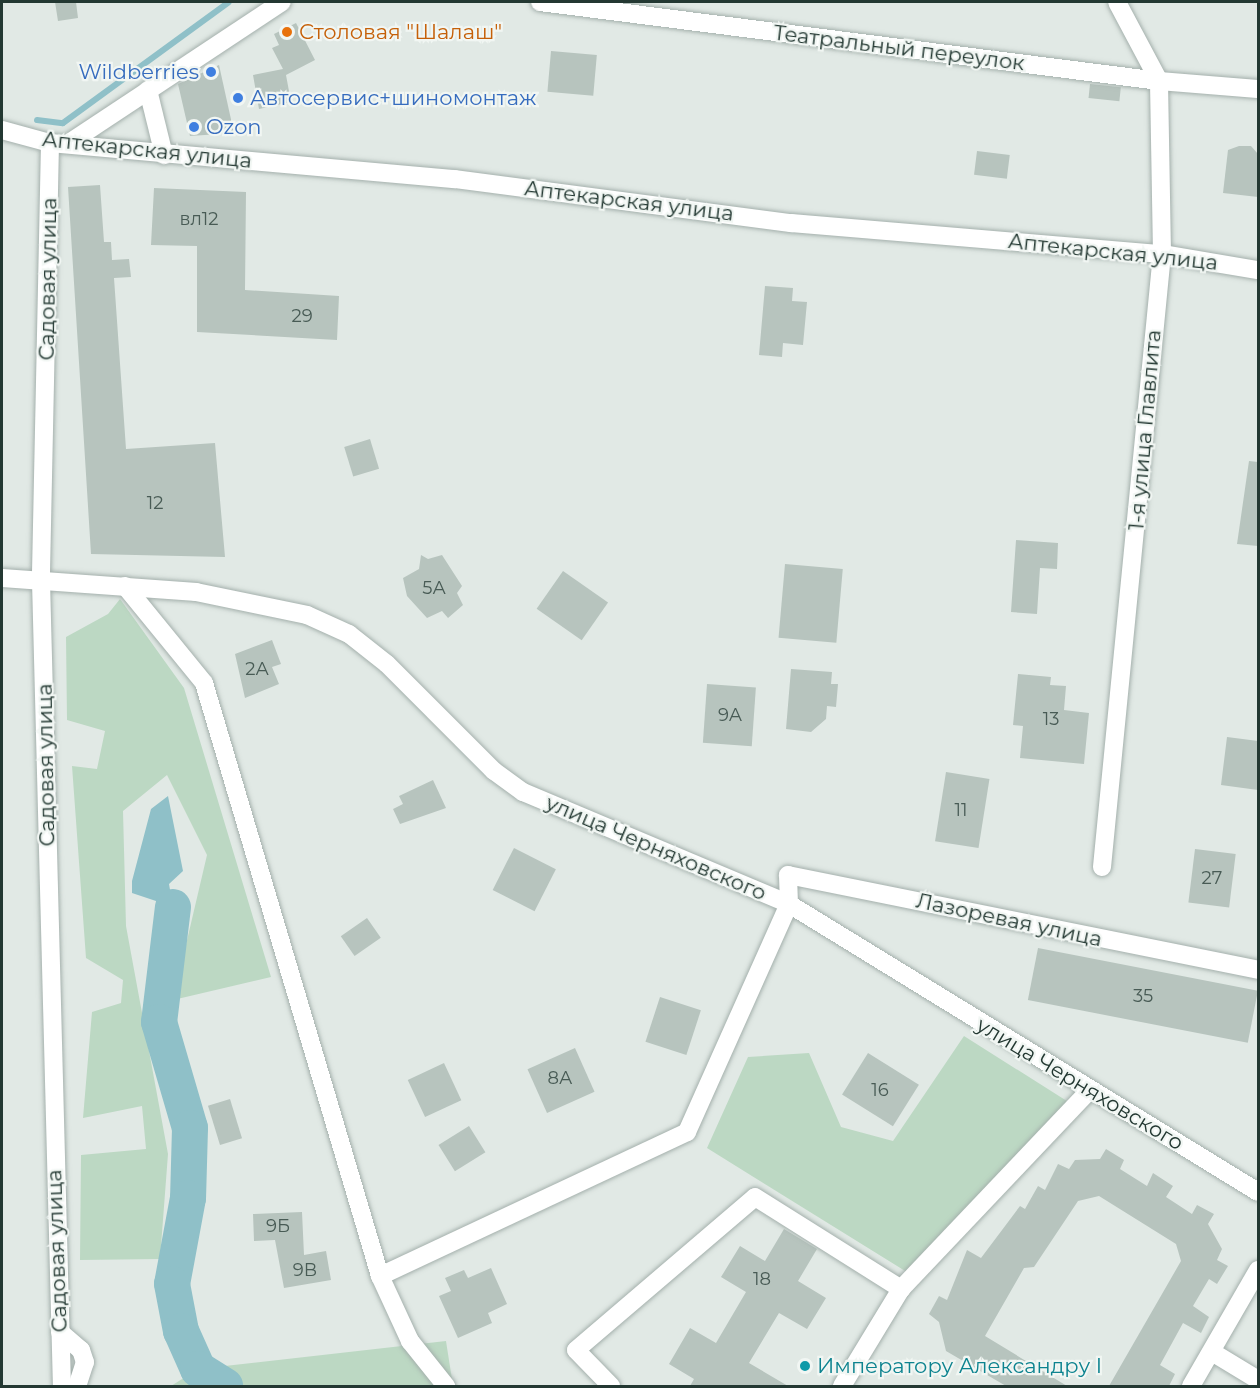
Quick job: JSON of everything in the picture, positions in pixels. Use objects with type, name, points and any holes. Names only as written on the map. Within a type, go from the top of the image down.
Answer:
[{"type":"street","points":[[69,143],[282,2]]},
{"type":"street","name":"Театральный переулок","points":[[540,2],[1159,81],[1258,89]]},
{"type":"street","name":"1-я улица Главлита","points":[[1102,867],[1162,254],[1159,81],[1117,2]]},
{"type":"street","points":[[148,90],[164,155]]},
{"type":"street","name":"Аптекарская улица","points":[[2,130],[50,143],[69,143],[164,155],[455,179],[791,222],[1162,254],[1258,270]]},
{"type":"street","name":"Садовая улица","points":[[50,143],[42,581],[62,1386]]},
{"type":"street","name":"улица Черняховского","points":[[2,578],[196,592],[308,615],[349,634],[387,664],[494,771],[523,792],[789,904],[1088,1092],[1258,1192]]},
{"type":"street","points":[[125,586],[204,683],[380,1276],[410,1341],[446,1386]]},
{"type":"street","name":"Лазоревая улица","points":[[789,904],[788,875],[1258,970]]},
{"type":"street","points":[[380,1276],[687,1132],[789,904]]},
{"type":"street","points":[[842,1386],[901,1289],[1088,1092]]},
{"type":"street","points":[[611,1386],[576,1350],[755,1197],[901,1289]]},
{"type":"street","points":[[1191,1386],[1258,1270]]},
{"type":"street","points":[[60,1332],[81,1350],[85,1362],[77,1386]]},
{"type":"street","points":[[1212,1352],[1258,1380]]},
{"type":"green space","points":[[120,599],[184,688],[271,977],[173,1000],[207,855],[167,775],[123,811],[126,926],[168,1154],[160,1259],[80,1260],[81,1155],[146,1149],[142,1106],[83,1118],[92,1012],[121,1003],[123,980],[86,958],[72,766],[97,769],[105,731],[67,720],[66,637],[108,614]]},
{"type":"green space","points":[[964,1036],[1070,1103],[910,1274],[707,1148],[748,1057],[809,1053],[841,1127],[893,1141]]},
{"type":"green space","points":[[446,1341],[453,1386],[171,1386],[198,1369]]},
{"type":"water","points":[[168,796],[183,871],[169,884],[173,907],[159,917],[156,901],[132,893],[132,881],[151,809]]},
{"type":"building","points":[[55,2],[76,2],[78,18],[58,21]]},
{"type":"building","points":[[296,23],[315,60],[286,75],[291,102],[259,109],[253,75],[283,69],[272,48],[279,45],[274,34]]},
{"type":"building","points":[[551,51],[597,55],[593,96],[547,92]]},
{"type":"building","points":[[219,65],[234,133],[190,136],[178,84]]},
{"type":"building","points":[[1090,84],[1121,87],[1119,101],[1089,98]]},
{"type":"building","points":[[1239,146],[1251,146],[1258,154],[1258,197],[1223,193],[1228,150]]},
{"type":"building","points":[[977,151],[1010,155],[1007,179],[974,175]]},
{"type":"building","points":[[100,185],[104,242],[111,242],[112,260],[129,259],[131,277],[114,278],[126,449],[215,443],[225,557],[91,554],[68,187]]},
{"type":"building","points":[[154,188],[246,192],[245,290],[339,296],[337,340],[197,332],[197,246],[151,245]]},
{"type":"building","points":[[765,286],[793,288],[792,301],[807,302],[803,345],[783,343],[782,357],[759,355]]},
{"type":"building","points":[[370,439],[379,469],[353,477],[344,447]]},
{"type":"building","points":[[1249,461],[1258,462],[1258,546],[1237,544]]},
{"type":"building","points":[[1016,540],[1058,543],[1057,569],[1040,568],[1037,614],[1011,612]]},
{"type":"building","points":[[421,555],[428,559],[442,555],[462,586],[457,593],[463,605],[448,618],[442,611],[427,618],[407,596],[403,578],[419,569]]},
{"type":"building","points":[[785,564],[843,569],[836,643],[779,638]]},
{"type":"building","points":[[563,571],[608,603],[582,640],[537,609]]},
{"type":"building","points":[[272,640],[281,664],[272,667],[279,684],[245,698],[235,654]]},
{"type":"building","points":[[791,669],[832,672],[831,684],[838,684],[836,707],[827,706],[826,719],[811,732],[786,729]]},
{"type":"building","points":[[1018,674],[1051,677],[1050,685],[1066,686],[1064,710],[1089,713],[1084,764],[1020,758],[1023,726],[1013,725]]},
{"type":"building","points":[[707,684],[756,687],[752,746],[703,743]]},
{"type":"building","points":[[1227,737],[1258,741],[1258,790],[1221,785]]},
{"type":"building","points":[[946,772],[989,779],[979,848],[935,841]]},
{"type":"building","points":[[433,780],[446,808],[400,824],[393,809],[403,804],[399,796]]},
{"type":"building","points":[[514,848],[556,869],[535,911],[493,890]]},
{"type":"building","points":[[1195,849],[1236,854],[1229,908],[1188,903]]},
{"type":"building","points":[[367,918],[381,938],[355,956],[341,936]]},
{"type":"building","points":[[1038,948],[1258,991],[1248,1043],[1028,1000]]},
{"type":"building","points":[[660,997],[701,1010],[686,1055],[645,1042]]},
{"type":"building","points":[[575,1048],[595,1092],[547,1113],[527,1069]]},
{"type":"building","points":[[868,1053],[919,1085],[893,1126],[842,1095]]},
{"type":"building","points":[[444,1063],[461,1100],[425,1117],[408,1080]]},
{"type":"building","points":[[230,1099],[242,1138],[220,1145],[208,1106]]},
{"type":"building","points":[[469,1126],[485,1152],[455,1171],[438,1145]]},
{"type":"building","points":[[1106,1149],[1124,1160],[1120,1169],[1147,1186],[1153,1173],[1173,1186],[1166,1197],[1192,1214],[1197,1205],[1214,1214],[1208,1224],[1222,1249],[1217,1260],[1228,1266],[1217,1284],[1209,1279],[1193,1306],[1209,1317],[1201,1333],[1183,1323],[1160,1365],[1175,1374],[1169,1386],[1109,1386],[1181,1261],[1176,1244],[1099,1196],[1078,1201],[1034,1267],[1024,1268],[985,1336],[1067,1386],[1006,1386],[946,1351],[939,1322],[929,1314],[939,1296],[947,1300],[967,1250],[981,1258],[1020,1206],[1025,1209],[1038,1186],[1045,1190],[1058,1164],[1069,1169],[1075,1160],[1100,1159]]},
{"type":"building","points":[[302,1212],[304,1255],[326,1251],[331,1280],[284,1288],[275,1240],[254,1241],[253,1214]]},
{"type":"building","points":[[784,1229],[817,1249],[798,1281],[826,1298],[807,1329],[779,1313],[749,1363],[788,1386],[690,1386],[694,1379],[669,1364],[690,1328],[716,1343],[746,1292],[721,1277],[740,1246],[765,1261]]},
{"type":"building","points":[[491,1268],[507,1304],[488,1313],[492,1323],[458,1338],[439,1296],[451,1291],[445,1278],[464,1270],[468,1278]]},
{"type":"waterway","points":[[37,120],[63,123],[229,2]]},
{"type":"waterway","points":[[173,907],[159,1022],[190,1128],[188,1198],[172,1284],[181,1331],[198,1369],[225,1386]]},
{"type":"place","name":"Столовая \"Шалаш\"","points":[[287,32]]},
{"type":"place","name":"Wildberries","points":[[211,72]]},
{"type":"place","name":"Автосервис+шиномонтаж","points":[[238,98]]},
{"type":"place","name":"Ozon","points":[[194,127]]},
{"type":"place","name":"Императору Александру I","points":[[805,1366]]}]
